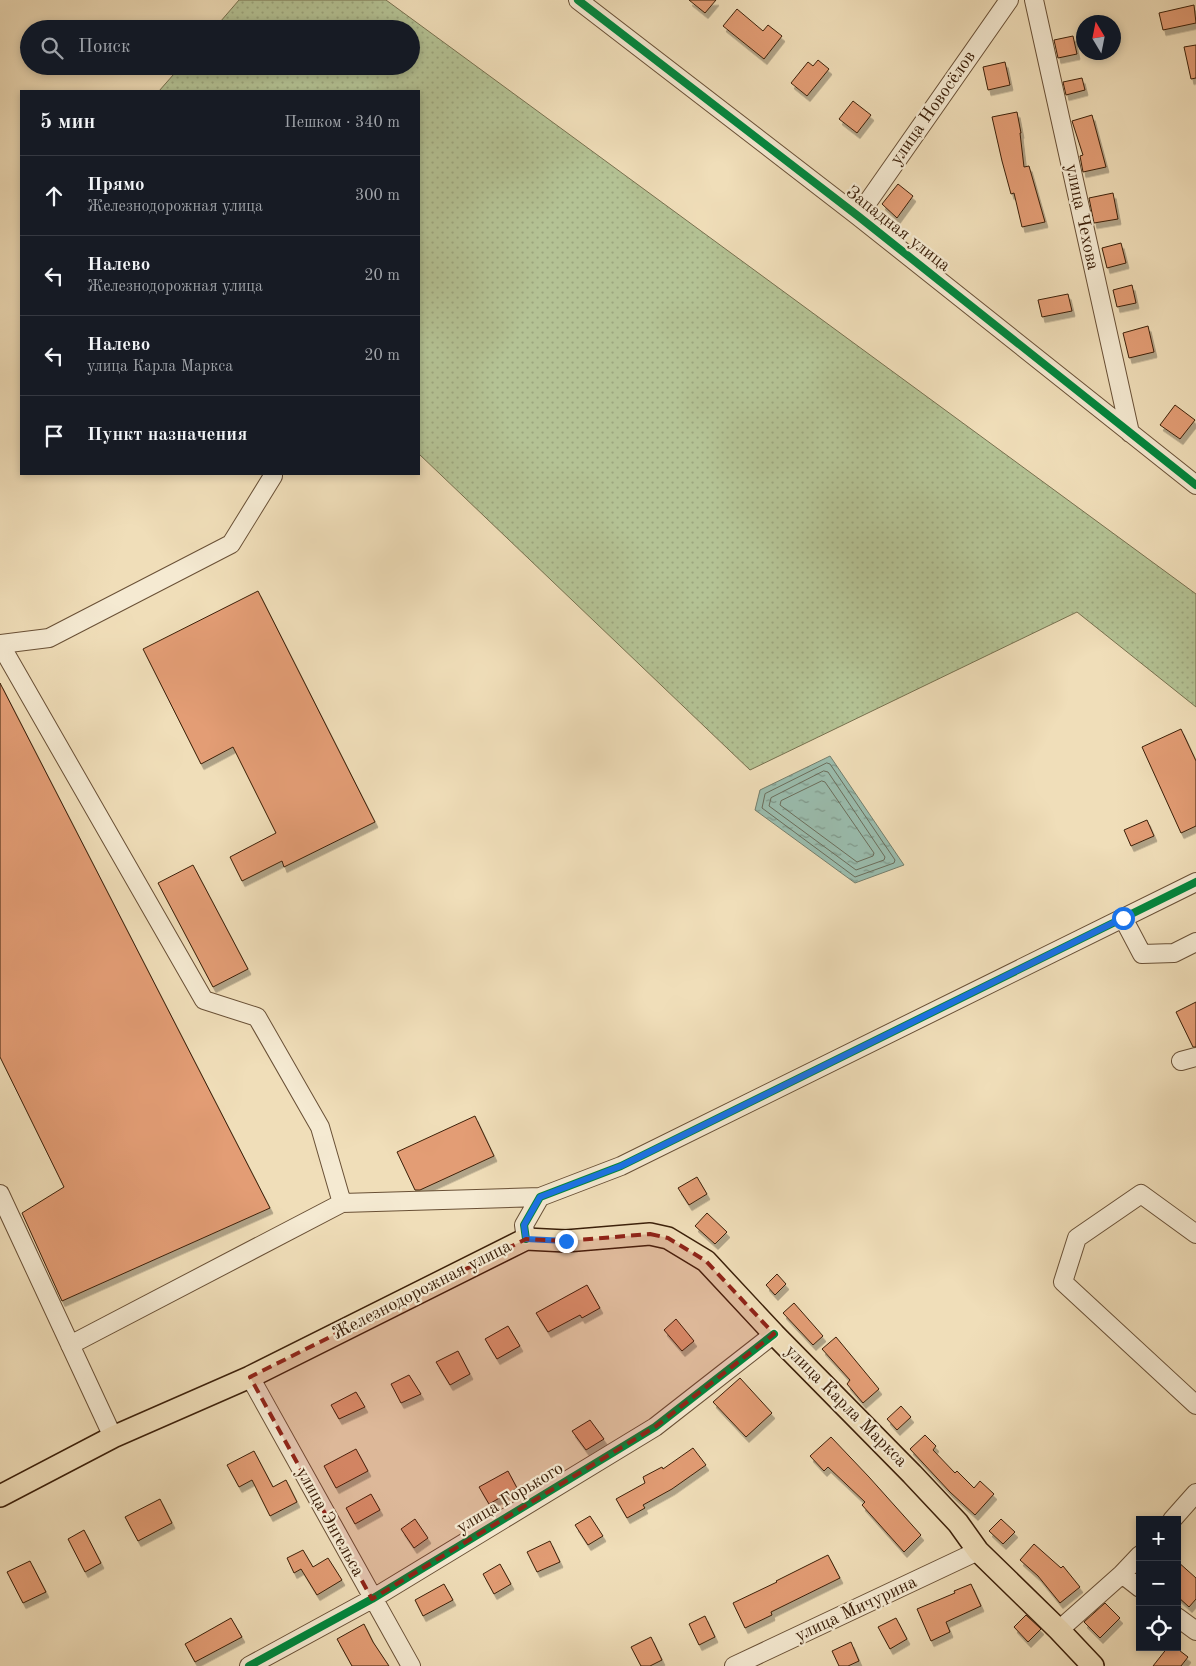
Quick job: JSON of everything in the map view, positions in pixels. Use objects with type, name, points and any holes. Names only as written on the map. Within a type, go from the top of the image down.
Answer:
[{"type":"main road","name":"улица Карла Маркса","points":[[526,1239],[566,1241],[650,1234],[668,1238],[706,1260],[774,1334],[958,1523],[978,1551],[1093,1666]]},
{"type":"main road","name":"Железнодорожная улица","points":[[0,1496],[114,1437],[250,1377],[526,1239]]},
{"type":"street","name":"Западная улица","points":[[578,0],[858,216],[1196,485]]},
{"type":"street","name":"улица Новосёлов","points":[[858,216],[1009,0]]},
{"type":"street","name":"улица Чехова","points":[[1034,0],[1130,433]]},
{"type":"street","points":[[273,476],[231,544],[49,638],[1,644],[204,1000],[257,1017],[320,1127],[342,1203]]},
{"type":"street","points":[[70,1345],[342,1203],[540,1197],[621,1166],[1196,882]]},
{"type":"street","points":[[1123,918],[1142,954],[1174,953],[1196,942]]},
{"type":"street","points":[[0,1194],[114,1437]]},
{"type":"street","points":[[1196,1234],[1141,1194],[1077,1238],[1063,1282],[1196,1405]]},
{"type":"street","name":"Железнодорожная улица","points":[[526,1239],[524,1225],[540,1197]]},
{"type":"street","name":"улица Горького","points":[[249,1666],[372,1599],[655,1427],[774,1334]]},
{"type":"street","name":"улица Энгельса","points":[[250,1377],[411,1666]]},
{"type":"street","points":[[1176,1516],[1196,1493]]},
{"type":"street","name":"улица Мичурина","points":[[734,1666],[978,1551]]},
{"type":"street","points":[[1059,1630],[1136,1559]]},
{"type":"street","points":[[1122,1574],[1136,1585]]},
{"type":"street","points":[[1181,1620],[1196,1631]]},
{"type":"highlighted area","points":[[650,1234],[668,1238],[706,1261],[774,1334],[655,1427],[372,1599],[250,1377],[526,1239],[566,1241]]},
{"type":"green space","points":[[239,0],[386,0],[413,20],[222,20]]},
{"type":"green space","points":[[420,25],[1196,594],[1196,707],[1077,612],[750,770],[420,455],[420,90],[160,90],[173,75],[420,75]]},
{"type":"water","points":[[830,756],[904,865],[855,883],[755,810],[760,790]]},
{"type":"building","points":[[689,0],[716,0],[705,13]]},
{"type":"building","points":[[1194,5],[1196,23],[1163,30],[1159,13]]},
{"type":"building","points":[[737,9],[763,31],[768,25],[782,36],[764,59],[723,26]]},
{"type":"building","points":[[1073,36],[1076,54],[1058,58],[1054,40]]},
{"type":"building","points":[[1196,45],[1196,78],[1191,79],[1184,47]]},
{"type":"building","points":[[818,60],[829,69],[807,96],[791,83],[808,62],[813,66]]},
{"type":"building","points":[[1005,62],[1010,85],[988,90],[983,67]]},
{"type":"building","points":[[1082,78],[1085,90],[1066,95],[1063,82]]},
{"type":"building","points":[[853,101],[871,115],[857,133],[839,119]]},
{"type":"building","points":[[1017,112],[1024,167],[1029,166],[1045,222],[1022,227],[1014,193],[1011,194],[1002,161],[992,117]]},
{"type":"building","points":[[1092,115],[1106,167],[1083,172],[1080,156],[1083,155],[1072,121]]},
{"type":"building","points":[[898,184],[913,196],[897,218],[882,204]]},
{"type":"building","points":[[1113,193],[1118,219],[1094,223],[1089,198]]},
{"type":"building","points":[[1121,243],[1126,263],[1107,268],[1102,248]]},
{"type":"building","points":[[1132,285],[1136,303],[1117,307],[1113,290]]},
{"type":"building","points":[[1068,294],[1072,311],[1042,317],[1038,300]]},
{"type":"building","points":[[1148,326],[1154,352],[1129,358],[1123,333]]},
{"type":"building","points":[[1175,405],[1195,420],[1180,439],[1160,425]]},
{"type":"building","points":[[258,591],[375,822],[284,867],[282,861],[242,881],[230,857],[276,833],[233,747],[201,764],[143,649]]},
{"type":"building","points":[[0,683],[270,1208],[62,1301],[22,1213],[64,1187],[0,1057]]},
{"type":"building","points":[[1181,729],[1196,761],[1196,826],[1181,833],[1142,747]]},
{"type":"building","points":[[1147,820],[1154,836],[1131,846],[1124,830]]},
{"type":"building","points":[[193,865],[248,969],[213,987],[158,883]]},
{"type":"building","points":[[1196,1002],[1196,1047],[1193,1047],[1176,1012]]},
{"type":"building","points":[[475,1116],[494,1156],[420,1190],[415,1190],[397,1152]]},
{"type":"building","points":[[697,1177],[707,1194],[689,1205],[678,1188]]},
{"type":"building","points":[[707,1213],[727,1232],[715,1244],[695,1226]]},
{"type":"building","points":[[777,1274],[786,1284],[775,1295],[766,1285]]},
{"type":"building","points":[[587,1285],[600,1308],[582,1318],[580,1315],[548,1332],[536,1313]]},
{"type":"building","points":[[794,1303],[823,1336],[813,1345],[783,1313]]},
{"type":"building","points":[[676,1319],[694,1341],[682,1351],[664,1330]]},
{"type":"building","points":[[508,1326],[520,1346],[497,1359],[485,1339]]},
{"type":"building","points":[[836,1337],[879,1389],[863,1403],[847,1384],[850,1380],[822,1349]]},
{"type":"building","points":[[458,1351],[470,1374],[450,1385],[436,1362]]},
{"type":"building","points":[[409,1375],[421,1394],[401,1403],[391,1384]]},
{"type":"building","points":[[740,1378],[772,1413],[746,1437],[713,1402]]},
{"type":"building","points":[[356,1392],[365,1407],[339,1419],[331,1405]]},
{"type":"building","points":[[901,1406],[911,1417],[897,1430],[887,1419]]},
{"type":"building","points":[[590,1420],[604,1439],[586,1450],[572,1431]]},
{"type":"building","points":[[925,1435],[936,1446],[933,1450],[955,1473],[957,1471],[974,1488],[980,1481],[994,1494],[975,1515],[950,1492],[910,1449]]},
{"type":"building","points":[[831,1437],[921,1535],[904,1552],[862,1505],[865,1502],[828,1467],[824,1471],[810,1456]]},
{"type":"building","points":[[693,1448],[706,1465],[672,1489],[643,1505],[645,1508],[627,1518],[616,1499],[645,1483],[643,1477],[662,1467],[663,1469]]},
{"type":"building","points":[[356,1449],[368,1471],[336,1488],[324,1466]]},
{"type":"building","points":[[254,1451],[273,1487],[286,1480],[297,1502],[270,1516],[252,1480],[239,1487],[227,1465]]},
{"type":"building","points":[[508,1471],[517,1488],[489,1504],[479,1487]]},
{"type":"building","points":[[371,1494],[380,1510],[355,1524],[346,1508]]},
{"type":"building","points":[[160,1499],[172,1523],[138,1541],[125,1517]]},
{"type":"building","points":[[590,1516],[603,1536],[588,1545],[575,1525]]},
{"type":"building","points":[[415,1519],[428,1538],[414,1548],[401,1529]]},
{"type":"building","points":[[1001,1519],[1015,1532],[1003,1544],[989,1531]]},
{"type":"building","points":[[84,1530],[101,1563],[85,1572],[68,1539]]},
{"type":"building","points":[[550,1541],[560,1562],[537,1572],[527,1552]]},
{"type":"building","points":[[1034,1544],[1061,1568],[1063,1566],[1080,1587],[1060,1603],[1038,1576],[1020,1560]]},
{"type":"building","points":[[303,1550],[313,1567],[328,1558],[342,1580],[317,1595],[301,1569],[294,1573],[287,1558]]},
{"type":"building","points":[[828,1555],[840,1578],[771,1612],[772,1615],[745,1628],[733,1603]]},
{"type":"building","points":[[30,1561],[46,1592],[23,1603],[7,1572]]},
{"type":"building","points":[[500,1564],[511,1584],[494,1594],[483,1574]]},
{"type":"building","points":[[1181,1565],[1196,1578],[1196,1599],[1189,1607],[1181,1600]]},
{"type":"building","points":[[444,1584],[453,1600],[423,1616],[415,1600]]},
{"type":"building","points":[[971,1584],[981,1606],[946,1622],[950,1632],[931,1641],[917,1609]]},
{"type":"building","points":[[1105,1603],[1120,1618],[1100,1638],[1084,1622]]},
{"type":"building","points":[[1026,1615],[1041,1629],[1028,1642],[1014,1627]]},
{"type":"building","points":[[705,1616],[715,1637],[699,1645],[689,1624]]},
{"type":"building","points":[[231,1618],[242,1637],[195,1662],[185,1644]]},
{"type":"building","points":[[896,1618],[907,1639],[890,1649],[878,1627]]},
{"type":"building","points":[[364,1624],[389,1666],[352,1666],[337,1639]]},
{"type":"building","points":[[651,1637],[662,1660],[650,1666],[641,1666],[631,1647]]},
{"type":"building","points":[[851,1642],[859,1661],[848,1666],[839,1666],[832,1651]]},
{"type":"building","points":[[1165,1651],[1180,1651],[1188,1657],[1181,1666],[1153,1666]]},
{"type":"cycle path","points":[[578,0],[858,216],[1196,485]]},
{"type":"cycle path","points":[[526,1239],[524,1225],[540,1197],[621,1166],[1196,882]]},
{"type":"cycle path","points":[[249,1666],[372,1599],[655,1427],[774,1334]]},
{"type":"route","points":[[566,1241],[526,1239],[524,1225],[540,1197],[621,1166],[1123,918]]}]
